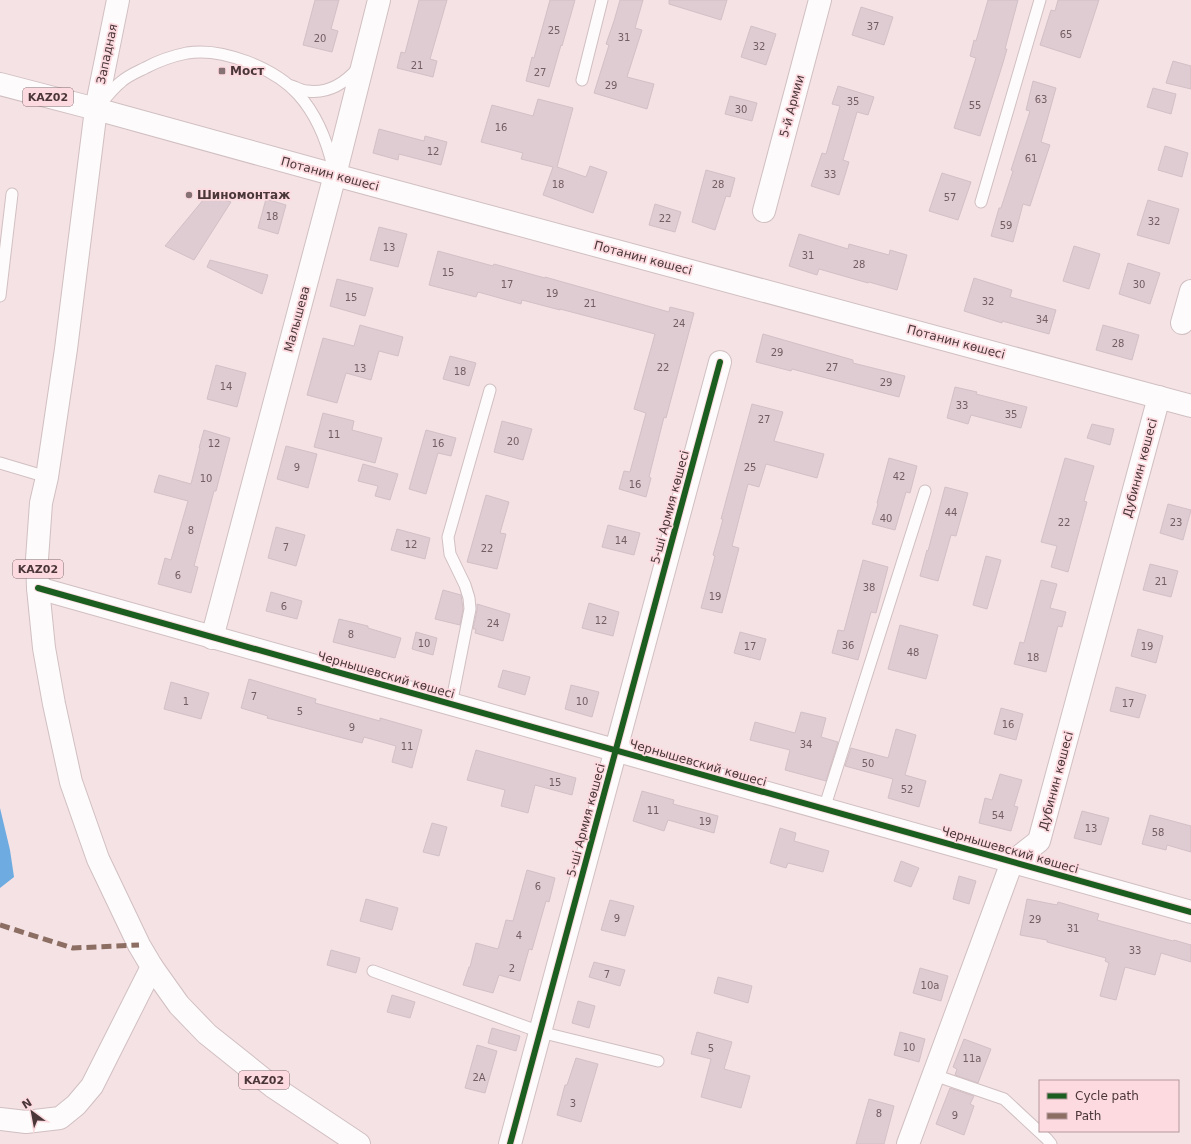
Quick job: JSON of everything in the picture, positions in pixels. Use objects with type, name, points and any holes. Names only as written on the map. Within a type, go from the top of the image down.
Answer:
[{"type":"main road","name":"Западная","points":[[96,109],[118,0]]},
{"type":"main road","name":"Малышева","points":[[212,638],[335,175],[379,0]]},
{"type":"main road","name":"5-й Армии","points":[[764,212],[820,0]]},
{"type":"main road","name":"KAZ02","points":[[0,84],[96,109],[66,349],[47,477],[41,504],[37,559],[38,588],[45,655],[54,704],[72,782],[98,859],[139,945],[152,967],[179,1004],[208,1034],[272,1086],[359,1144]]},
{"type":"main road","name":"Потанин көшесі","points":[[96,109],[1191,406]]},
{"type":"main road","points":[[1182,323],[1191,291]]},
{"type":"main road","name":"5-ші Армия көшесі","points":[[510,1144],[720,362]]},
{"type":"main road","name":"Дубинин көшесі","points":[[1012,862],[1039,842],[1159,397]]},
{"type":"main road","name":"Чернышевский көшесі","points":[[38,588],[1191,912]]},
{"type":"main road","points":[[908,1144],[1012,862]]},
{"type":"main road","points":[[0,1119],[26,1122],[60,1118],[76,1105],[92,1086],[152,967]]},
{"type":"lane","points":[[582,80],[602,0]]},
{"type":"lane","points":[[981,202],[1040,0]]},
{"type":"lane","points":[[96,109],[121,82],[160,61],[189,53],[230,56],[267,71],[288,85],[297,94],[317,124],[326,144],[335,175]]},
{"type":"lane","points":[[288,85],[306,91],[321,91],[334,88],[351,77],[365,55]]},
{"type":"lane","points":[[0,296],[12,194]]},
{"type":"lane","points":[[451,705],[470,610],[469,598],[465,585],[450,554],[448,537],[490,390]]},
{"type":"lane","points":[[0,463],[47,477]]},
{"type":"lane","points":[[824,809],[925,491]]},
{"type":"lane","points":[[373,971],[540,1032],[658,1061]]},
{"type":"lane","points":[[934,1075],[1004,1099],[1039,1132]]},
{"type":"lane","points":[[1039,1132],[1051,1144]]},
{"type":"water","points":[[0,808],[10,850],[14,877],[0,888]]},
{"type":"building","points":[[315,0],[339,0],[331,29],[338,31],[332,52],[303,45]]},
{"type":"building","points":[[419,0],[447,0],[430,59],[437,61],[433,77],[397,68],[401,52],[405,53]]},
{"type":"building","points":[[550,0],[575,0],[549,87],[526,81]]},
{"type":"building","points":[[620,0],[643,0],[635,28],[642,30],[627,77],[654,84],[647,109],[594,93],[609,45],[606,44]]},
{"type":"building","points":[[669,0],[727,0],[721,20],[669,4]]},
{"type":"building","points":[[988,0],[1018,0],[1005,49],[1007,49],[980,136],[954,128],[976,58],[970,56]]},
{"type":"building","points":[[1058,0],[1099,0],[1080,58],[1040,45],[1051,10],[1055,11]]},
{"type":"building","points":[[861,7],[893,17],[884,45],[852,35]]},
{"type":"building","points":[[751,26],[776,34],[766,65],[741,57]]},
{"type":"building","points":[[1173,61],[1191,66],[1191,89],[1166,83]]},
{"type":"building","points":[[1033,81],[1056,88],[1041,142],[1050,145],[1030,206],[1023,204],[1013,242],[991,236],[999,208],[1001,208],[1013,171],[1011,170],[1030,111],[1026,110]]},
{"type":"building","points":[[838,86],[874,97],[868,115],[857,112],[843,160],[849,162],[839,195],[811,186],[822,153],[826,154],[840,106],[832,104]]},
{"type":"building","points":[[1153,88],[1176,94],[1171,114],[1147,107]]},
{"type":"building","points":[[730,96],[757,103],[752,121],[725,114]]},
{"type":"building","points":[[538,99],[573,108],[557,167],[586,177],[590,166],[607,172],[593,213],[543,195],[553,167],[521,159],[523,153],[481,142],[492,105],[533,116]]},
{"type":"building","points":[[379,129],[424,141],[425,136],[447,142],[441,165],[399,154],[398,160],[373,153]]},
{"type":"building","points":[[1165,146],[1188,153],[1182,177],[1158,170]]},
{"type":"building","points":[[706,170],[735,178],[730,197],[726,196],[715,230],[692,222]]},
{"type":"building","points":[[942,173],[971,182],[958,220],[929,211]]},
{"type":"building","points":[[208,194],[231,202],[194,260],[165,246]]},
{"type":"building","points":[[266,199],[286,205],[278,234],[258,228]]},
{"type":"building","points":[[1148,200],[1179,209],[1169,244],[1137,235]]},
{"type":"building","points":[[655,204],[681,212],[675,232],[649,225]]},
{"type":"building","points":[[379,227],[407,234],[398,267],[370,260]]},
{"type":"building","points":[[799,234],[848,249],[849,244],[889,255],[890,250],[907,255],[897,290],[819,269],[817,275],[789,266]]},
{"type":"building","points":[[1074,246],[1100,254],[1089,289],[1063,281]]},
{"type":"building","points":[[438,251],[493,266],[494,264],[545,277],[669,312],[670,307],[694,313],[666,418],[664,417],[649,477],[651,478],[646,497],[619,489],[624,471],[630,472],[646,413],[634,409],[655,334],[522,300],[521,304],[478,292],[476,297],[429,285]]},
{"type":"building","points":[[210,260],[268,275],[262,294],[207,267]]},
{"type":"building","points":[[1128,263],[1160,273],[1150,304],[1119,294]]},
{"type":"building","points":[[974,278],[1012,290],[1010,297],[1056,310],[1049,334],[1002,321],[1002,323],[964,311]]},
{"type":"building","points":[[337,279],[373,288],[365,316],[330,306]]},
{"type":"building","points":[[360,325],[403,337],[398,356],[379,351],[371,380],[346,373],[337,403],[307,395],[323,338],[354,346]]},
{"type":"building","points":[[1103,325],[1139,335],[1132,360],[1096,350]]},
{"type":"building","points":[[763,334],[853,360],[853,363],[905,376],[899,397],[792,369],[791,371],[756,362]]},
{"type":"building","points":[[450,356],[476,363],[469,386],[443,379]]},
{"type":"building","points":[[216,365],[246,373],[237,407],[207,399]]},
{"type":"building","points":[[955,387],[1027,407],[1021,428],[971,415],[968,424],[947,418]]},
{"type":"building","points":[[752,404],[783,412],[774,441],[824,454],[817,478],[766,464],[759,487],[748,484],[732,546],[739,548],[722,613],[701,608],[715,556],[713,555],[723,519],[721,519]]},
{"type":"building","points":[[323,413],[354,421],[352,430],[382,438],[375,463],[314,447]]},
{"type":"building","points":[[502,421],[532,429],[523,460],[494,452]]},
{"type":"building","points":[[1092,424],[1114,429],[1110,445],[1087,438]]},
{"type":"building","points":[[204,430],[230,438],[194,566],[198,567],[191,593],[158,584],[165,558],[171,560],[188,501],[154,492],[159,475],[191,484]]},
{"type":"building","points":[[426,430],[456,438],[451,456],[438,453],[426,494],[409,489]]},
{"type":"building","points":[[286,446],[317,454],[308,488],[277,479]]},
{"type":"building","points":[[889,458],[917,466],[910,493],[906,492],[895,530],[872,524]]},
{"type":"building","points":[[1065,458],[1094,466],[1084,501],[1087,502],[1068,572],[1051,567],[1057,546],[1041,542]]},
{"type":"building","points":[[363,464],[398,474],[390,500],[375,496],[378,486],[358,481]]},
{"type":"building","points":[[945,487],[968,493],[956,536],[951,535],[938,581],[920,576]]},
{"type":"building","points":[[486,495],[509,502],[500,533],[506,534],[497,569],[467,562]]},
{"type":"building","points":[[1168,504],[1191,510],[1183,540],[1160,533]]},
{"type":"building","points":[[608,525],[640,533],[634,555],[602,547]]},
{"type":"building","points":[[276,527],[305,535],[296,566],[268,558]]},
{"type":"building","points":[[397,529],[430,538],[425,559],[391,550]]},
{"type":"building","points":[[986,556],[1001,560],[987,609],[973,605]]},
{"type":"building","points":[[863,560],[888,567],[876,613],[871,612],[858,660],[832,653],[838,630],[844,631]]},
{"type":"building","points":[[1150,564],[1178,571],[1171,597],[1143,590]]},
{"type":"building","points":[[1041,580],[1057,584],[1050,608],[1066,612],[1062,627],[1058,626],[1046,672],[1014,664],[1020,642],[1024,643]]},
{"type":"building","points":[[443,590],[461,595],[463,609],[460,625],[435,619]]},
{"type":"building","points":[[271,592],[302,601],[297,619],[266,611]]},
{"type":"building","points":[[589,603],[619,612],[613,636],[582,628]]},
{"type":"building","points":[[477,604],[510,614],[503,641],[475,633],[476,629],[473,629]]},
{"type":"building","points":[[339,619],[368,626],[368,628],[401,638],[395,658],[333,642]]},
{"type":"building","points":[[900,625],[938,635],[926,679],[888,669]]},
{"type":"building","points":[[1138,629],[1163,636],[1156,663],[1131,656]]},
{"type":"building","points":[[416,632],[437,638],[433,655],[412,649]]},
{"type":"building","points":[[740,632],[766,639],[760,660],[734,653]]},
{"type":"building","points":[[503,670],[530,677],[525,695],[498,687]]},
{"type":"building","points":[[249,679],[316,699],[315,703],[380,721],[380,718],[422,730],[412,768],[392,762],[396,746],[364,737],[362,743],[267,718],[268,716],[241,708]]},
{"type":"building","points":[[171,682],[209,693],[201,719],[164,709]]},
{"type":"building","points":[[571,685],[599,692],[592,717],[565,709]]},
{"type":"building","points":[[1116,687],[1146,695],[1139,718],[1110,711]]},
{"type":"building","points":[[1001,708],[1023,714],[1016,740],[994,734]]},
{"type":"building","points":[[801,712],[826,718],[821,737],[838,742],[826,781],[785,770],[790,750],[750,740],[755,722],[795,733]]},
{"type":"building","points":[[896,729],[916,735],[905,775],[926,781],[919,807],[888,798],[893,779],[845,766],[851,748],[888,758]]},
{"type":"building","points":[[476,750],[576,778],[572,795],[535,785],[528,813],[501,806],[505,790],[467,780]]},
{"type":"building","points":[[1000,774],[1022,780],[1014,806],[1018,807],[1011,831],[979,823],[985,798],[992,800]]},
{"type":"building","points":[[642,791],[674,800],[673,804],[718,816],[714,833],[668,820],[664,831],[633,821]]},
{"type":"building","points":[[1082,811],[1109,818],[1101,845],[1074,838]]},
{"type":"building","points":[[1150,815],[1191,826],[1191,852],[1167,845],[1166,850],[1142,844]]},
{"type":"building","points":[[432,823],[447,827],[439,856],[423,852]]},
{"type":"building","points":[[780,828],[796,833],[794,841],[829,851],[823,872],[788,863],[786,868],[770,863]]},
{"type":"building","points":[[901,861],[919,868],[911,887],[894,881]]},
{"type":"building","points":[[527,870],[555,878],[549,902],[546,901],[532,950],[529,949],[520,981],[499,975],[493,993],[463,985],[470,967],[476,943],[498,949],[506,920],[513,921]]},
{"type":"building","points":[[959,876],[976,881],[969,904],[953,899]]},
{"type":"building","points":[[366,899],[398,908],[392,930],[360,921]]},
{"type":"building","points":[[1027,899],[1057,905],[1058,902],[1099,914],[1097,920],[1191,945],[1191,962],[1161,953],[1155,975],[1125,967],[1116,1000],[1100,996],[1109,963],[1105,961],[1106,958],[1047,942],[1047,940],[1020,935]]},
{"type":"building","points":[[610,900],[634,906],[625,936],[601,930]]},
{"type":"building","points":[[331,950],[360,958],[356,973],[327,965]]},
{"type":"building","points":[[594,962],[625,970],[620,986],[589,977]]},
{"type":"building","points":[[920,968],[948,976],[941,1001],[913,993]]},
{"type":"building","points":[[718,977],[752,986],[748,1003],[714,993]]},
{"type":"building","points":[[392,995],[415,1002],[410,1018],[387,1012]]},
{"type":"building","points":[[578,1001],[595,1006],[589,1028],[572,1023]]},
{"type":"building","points":[[492,1028],[520,1036],[516,1051],[488,1043]]},
{"type":"building","points":[[697,1032],[732,1042],[724,1069],[750,1076],[741,1108],[701,1097],[711,1059],[691,1054]]},
{"type":"building","points":[[900,1032],[925,1039],[919,1062],[894,1055]]},
{"type":"building","points":[[964,1039],[991,1049],[978,1083],[955,1075],[957,1069],[953,1067]]},
{"type":"building","points":[[477,1045],[497,1051],[485,1093],[465,1088]]},
{"type":"building","points":[[576,1058],[598,1064],[581,1122],[557,1115],[565,1085],[567,1085]]},
{"type":"building","points":[[950,1088],[974,1096],[970,1104],[974,1106],[964,1135],[936,1124]]},
{"type":"building","points":[[869,1099],[894,1106],[884,1144],[856,1144]]},
{"type":"marked path","points":[[0,925],[73,948],[139,945]]},
{"type":"cycle path","points":[[510,1144],[720,362]]},
{"type":"cycle path","points":[[38,588],[1191,912]]},
{"type":"place","name":"Мост","points":[[222,71]]},
{"type":"place","name":"Шиномонтаж","points":[[189,195]]}]
